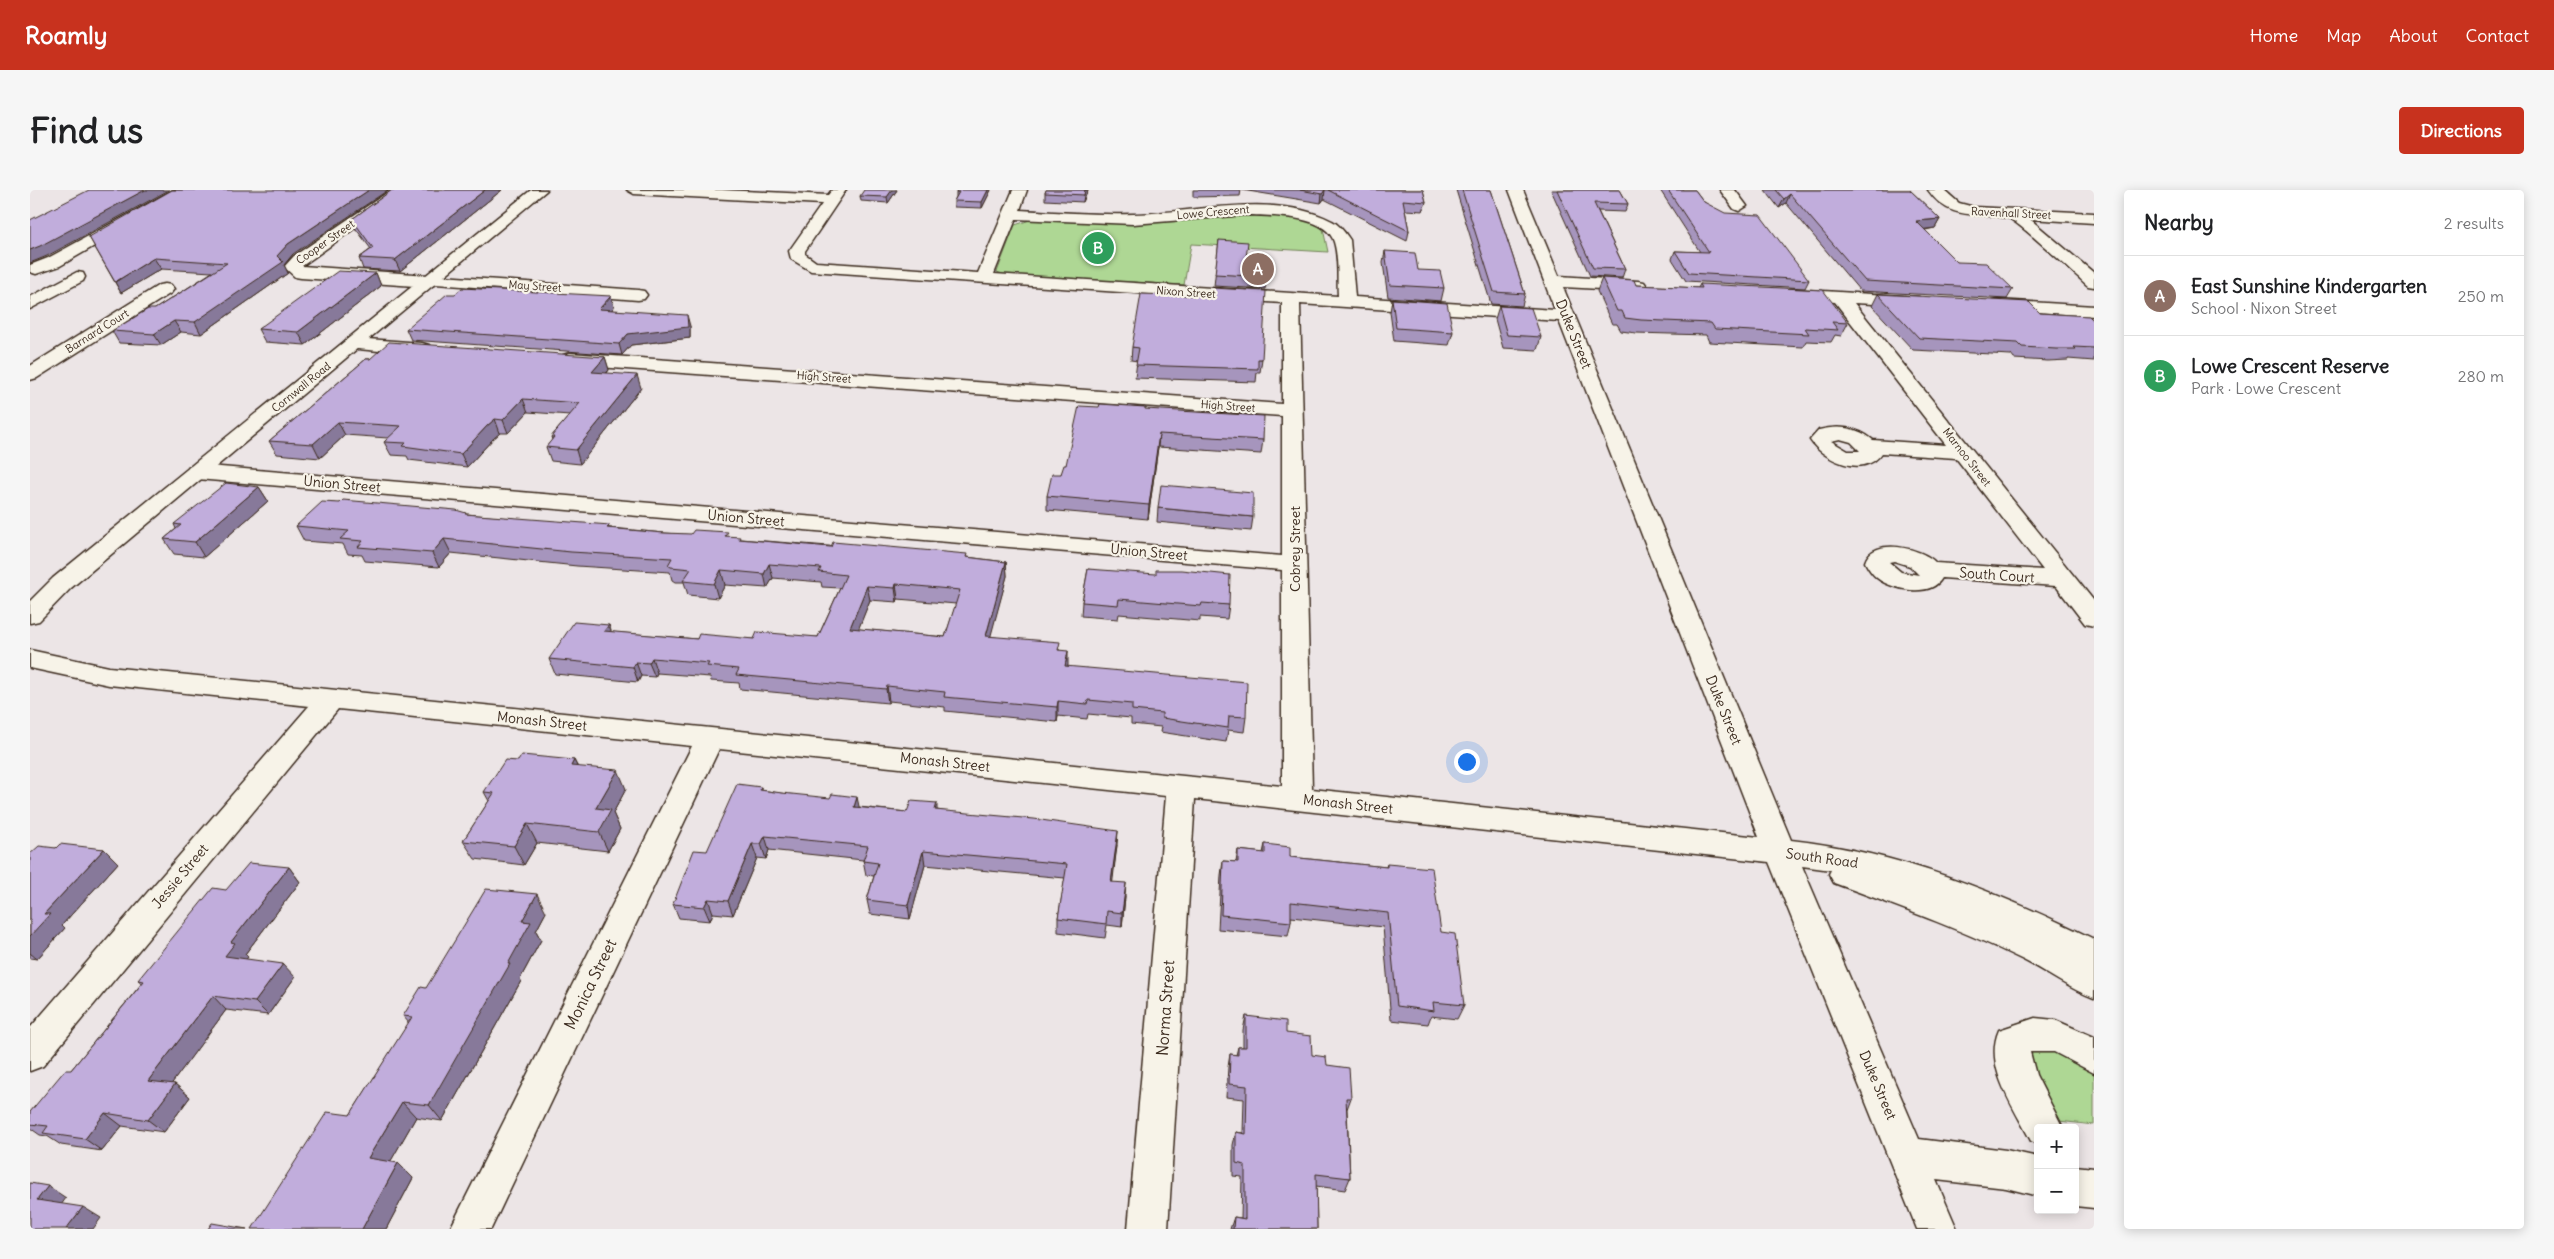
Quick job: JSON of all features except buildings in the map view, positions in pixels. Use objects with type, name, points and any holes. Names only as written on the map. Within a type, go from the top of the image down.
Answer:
[{"type":"street","points":[[33,269],[54,262],[184,190]]},
{"type":"street","name":"Cooper Street","points":[[401,190],[300,259],[292,268],[301,274],[430,280]]},
{"type":"street","name":"Cornwall Road","points":[[30,615],[62,583],[540,190]]},
{"type":"street","points":[[634,190],[835,195]]},
{"type":"street","points":[[984,278],[1020,190]]},
{"type":"street","name":"Duke Street","points":[[1516,190],[1780,852],[1936,1229]]},
{"type":"street","points":[[1726,190],[1739,206]]},
{"type":"street","name":"Ravenhall Street","points":[[1935,190],[1949,203],[1960,209],[2094,218]]},
{"type":"street","name":"Nixon Street","points":[[835,195],[797,252],[797,256],[805,263],[822,268],[1567,316]]},
{"type":"street","name":"Lowe Crescent","points":[[1011,214],[1134,219],[1225,210],[1271,210],[1305,213],[1332,224],[1338,231],[1342,240],[1347,302]]},
{"type":"street","points":[[2014,214],[2094,282]]},
{"type":"street","points":[[30,304],[77,277],[46,274],[33,269]]},
{"type":"street","name":"May Street","points":[[430,280],[638,295]]},
{"type":"street","points":[[1553,281],[1651,286]]},
{"type":"street","name":"Barnard Court","points":[[30,374],[165,289]]},
{"type":"street","points":[[1770,293],[1928,302]]},
{"type":"street","name":"Marnoo Street","points":[[1840,297],[2094,618]]},
{"type":"street","name":"Cobrey Street","points":[[1291,299],[1294,411],[1297,799]]},
{"type":"street","points":[[1977,304],[2094,310]]},
{"type":"street","points":[[354,344],[438,350]]},
{"type":"street","name":"High Street","points":[[547,358],[1294,411]]},
{"type":"street","points":[[1870,446],[1963,452]]},
{"type":"street","name":"Union Street","points":[[197,472],[1295,564]]},
{"type":"street","name":"South Court","points":[[1929,570],[2064,579]]},
{"type":"street","name":"Cornwall Road","points":[[30,604],[62,583]]},
{"type":"street","name":"Monash Street","points":[[30,660],[109,676],[1181,786],[1716,843],[1780,852]]},
{"type":"street","name":"Monash Street","points":[[30,677],[109,676]]},
{"type":"street","name":"Jessie Street","points":[[30,1054],[331,699]]},
{"type":"street","name":"Monica Street","points":[[470,1229],[710,738]]},
{"type":"street","name":"Norma Street","points":[[1148,1229],[1181,786]]},
{"type":"street","name":"South Road","points":[[1780,852],[1838,858],[1887,868],[1955,891],[2008,913],[2094,955]]},
{"type":"street","name":"South Road","points":[[1780,852],[1946,910],[2030,947],[2094,983]]},
{"type":"street","points":[[2042,1124],[2017,1074],[2011,1056],[2012,1042],[2026,1034],[2043,1033],[2059,1037],[2094,1056]]},
{"type":"street","points":[[1907,1156],[2006,1169],[2034,1175]]},
{"type":"street","points":[[2079,1186],[2094,1188]]},
{"type":"green space","points":[[1271,213],[1322,224],[1328,252],[1191,244],[1184,285],[1005,275],[997,272],[1015,225],[1033,219]]},
{"type":"green space","points":[[2047,1045],[2094,1067],[2094,1125],[2050,1120],[2025,1053]]},
{"type":"place","name":"Lowe Crescent Reserve","points":[[1098,248]]},
{"type":"place","name":"East Sunshine Kindergarten","points":[[1258,269]]}]
